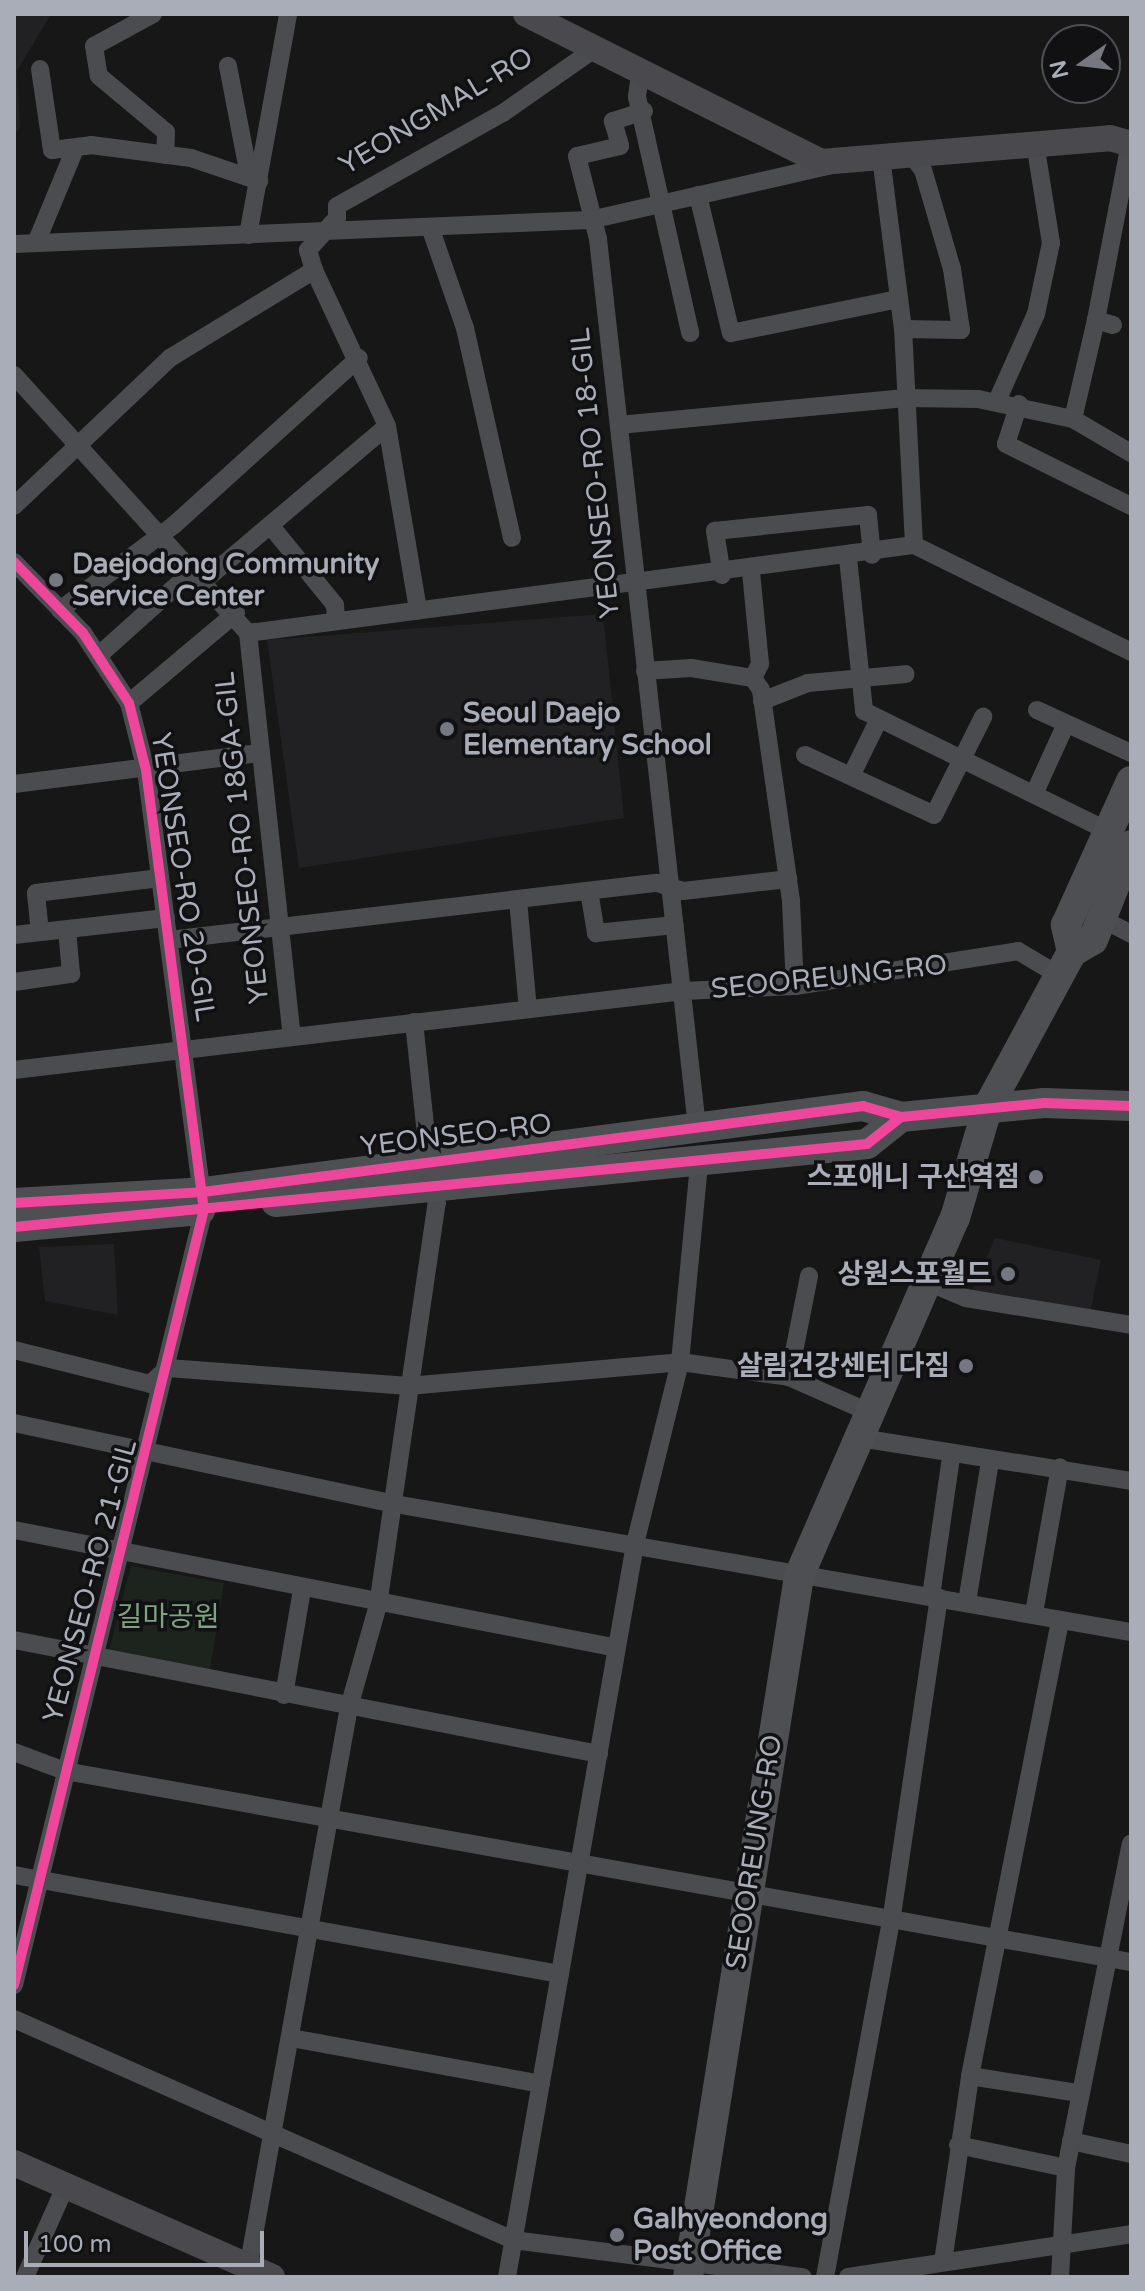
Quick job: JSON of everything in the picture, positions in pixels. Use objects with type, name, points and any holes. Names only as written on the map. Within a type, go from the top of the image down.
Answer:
[{"type":"main road","name":"SEOOREUNG-RO","points":[[691,2268],[799,1576],[955,1218],[987,1109],[1066,964],[1093,940],[1102,919],[1122,839],[1131,781]]},
{"type":"main road","name":"SEOOREUNG-RO","points":[[1066,964],[1066,925],[1122,839]]},
{"type":"main road","name":"YEONSEO-RO","points":[[14,1227],[698,1142],[863,1106],[901,1117],[987,1109],[1131,1106]]},
{"type":"main road","name":"YEONSEO-RO","points":[[14,1203],[204,1201]]},
{"type":"street","points":[[153,14],[94,46],[99,76],[166,132],[165,155]]},
{"type":"street","points":[[248,235],[288,14]]},
{"type":"street","name":"YEONGMAL-RO","points":[[526,14],[640,75],[838,163]]},
{"type":"street","name":"YEONGMAL-RO","points":[[314,270],[308,250],[323,233],[337,206],[503,113],[593,50]]},
{"type":"street","points":[[228,66],[247,165],[259,181]]},
{"type":"street","points":[[40,69],[52,150],[165,155],[259,181]]},
{"type":"street","points":[[640,75],[637,97],[644,111],[659,204],[690,333]]},
{"type":"street","name":"YEONSEO-RO 18-GIL","points":[[507,2277],[635,1544],[680,1362],[698,1142],[619,425],[590,220],[577,156],[620,146],[613,121],[644,111]]},
{"type":"street","points":[[14,244],[590,220],[838,163],[1110,138],[1131,144],[1104,322],[1073,419]]},
{"type":"street","points":[[997,401],[1036,314],[1051,243],[1035,143]]},
{"type":"street","points":[[36,243],[75,149]]},
{"type":"street","points":[[903,329],[961,330],[952,269],[911,154]]},
{"type":"street","points":[[881,158],[903,329],[903,398],[914,545],[1131,652]]},
{"type":"street","points":[[698,195],[731,333],[898,299]]},
{"type":"street","points":[[430,227],[465,328],[512,538]]},
{"type":"street","points":[[14,506],[170,358],[314,270],[359,358],[387,426],[418,610]]},
{"type":"street","points":[[60,610],[159,531],[359,358]]},
{"type":"street","name":"YEONSEO-RO 18GA-GIL","points":[[14,375],[236,613],[248,633],[292,1037]]},
{"type":"street","points":[[619,425],[903,398],[997,401],[1073,419],[1131,453]]},
{"type":"street","points":[[1019,404],[1006,444],[1131,506]]},
{"type":"street","points":[[98,656],[200,574],[270,525],[387,426]]},
{"type":"street","points":[[722,575],[715,531],[868,515],[872,555]]},
{"type":"street","points":[[270,525],[335,605],[336,619]]},
{"type":"street","name":"YEONSEO-RO 18GA-GIL","points":[[248,633],[336,619],[751,572],[872,555],[914,545]]},
{"type":"street","points":[[848,558],[864,711],[1035,792],[1122,839]]},
{"type":"street","name":"YEONSEO-RO 20-GIL","points":[[14,562],[98,656],[129,703],[146,770],[186,1049],[204,1201]]},
{"type":"street","points":[[751,572],[760,664],[753,678],[762,701],[788,879],[795,986]]},
{"type":"street","name":"YEONSEO-RO 20-GIL","points":[[129,703],[236,613]]},
{"type":"street","points":[[645,671],[691,668],[753,678]]},
{"type":"street","points":[[762,701],[862,674],[906,674]]},
{"type":"street","points":[[1037,710],[1065,726],[1131,753]]},
{"type":"street","points":[[805,755],[934,815],[983,717]]},
{"type":"street","points":[[851,776],[879,719]]},
{"type":"street","points":[[1035,792],[1065,726]]},
{"type":"street","name":"YEONSEO-RO 20-GIL","points":[[14,784],[146,770],[261,753]]},
{"type":"street","points":[[40,932],[36,893],[160,878]]},
{"type":"street","points":[[169,940],[589,891],[788,879]]},
{"type":"street","points":[[589,891],[596,933],[675,925]]},
{"type":"street","points":[[518,900],[528,1009]]},
{"type":"street","name":"YEONSEO-RO 20-GIL","points":[[14,935],[166,918]]},
{"type":"street","points":[[1102,919],[1131,934]]},
{"type":"street","points":[[14,982],[71,974],[67,929]]},
{"type":"street","name":"SEOOREUNG-RO","points":[[683,991],[795,986],[1018,951],[1066,964]]},
{"type":"street","points":[[292,1037],[683,991]]},
{"type":"street","points":[[14,2163],[256,2273],[272,2136],[328,1819],[349,1707],[378,1605],[437,1203],[431,1175],[414,1022]]},
{"type":"street","name":"YEONSEO-RO 20-GIL","points":[[14,1070],[292,1037]]},
{"type":"street","name":"YEONSEO-RO 21-GIL","points":[[14,1982],[37,1881],[148,1455],[204,1201]]},
{"type":"street","points":[[789,1377],[809,1276]]},
{"type":"street","points":[[925,1281],[980,1301],[1131,1325]]},
{"type":"street","points":[[14,1350],[150,1384],[168,1368],[408,1386],[680,1362],[789,1377],[866,1425],[951,1458],[1060,1467],[1131,1481]]},
{"type":"street","name":"YEONSEO-RO 21-GIL","points":[[14,1423],[148,1455],[395,1504],[1131,1632]]},
{"type":"street","points":[[825,2277],[891,1922],[951,1458]]},
{"type":"street","points":[[967,1602],[990,1461]]},
{"type":"street","points":[[1034,1613],[1060,1467]]},
{"type":"street","points":[[14,1530],[122,1557]]},
{"type":"street","name":"YEONSEO-RO 21-GIL","points":[[122,1557],[617,1648]]},
{"type":"street","points":[[284,1695],[302,1590]]},
{"type":"street","points":[[943,2262],[970,2076],[1002,1939],[1060,1620]]},
{"type":"street","name":"YEONSEO-RO 21-GIL","points":[[14,1640],[95,1660],[599,1754]]},
{"type":"street","points":[[14,1752],[65,1771],[580,1862],[891,1922],[1131,1962]]},
{"type":"street","points":[[1060,2277],[1058,2245],[1066,2168],[1079,2093],[1112,1959],[1131,1843]]},
{"type":"street","points":[[14,1875],[560,1974]]},
{"type":"street","points":[[14,2019],[272,2136],[513,2240],[691,2268],[803,2277]]},
{"type":"street","points":[[291,2038],[541,2084]]},
{"type":"street","points":[[970,2076],[1079,2093]]},
{"type":"street","points":[[1071,2141],[1131,2154]]},
{"type":"street","points":[[958,2145],[1066,2168]]},
{"type":"street","points":[[25,2277],[66,2185]]},
{"type":"street","points":[[848,2277],[1131,2234]]},
{"type":"shaded area","points":[[14,14],[51,14],[17,71],[20,128],[14,135]]},
{"type":"shaded area","name":"Seoul Daejo Elementary School","points":[[603,614],[624,818],[299,868],[267,640]]},
{"type":"shaded area","points":[[995,1238],[1101,1260],[1089,1318],[970,1296]]},
{"type":"shaded area","points":[[114,1244],[118,1315],[45,1301],[39,1247]]},
{"type":"green space","name":"길마공원","points":[[131,1566],[224,1583],[210,1670],[109,1651]]},
{"type":"cycle path","points":[[14,562],[83,633],[129,703],[146,770],[204,1209],[14,1985]]},
{"type":"cycle path","points":[[14,1203],[203,1192],[863,1106],[901,1117],[1044,1103],[1131,1106]]},
{"type":"cycle path","points":[[14,1227],[867,1144],[901,1117]]},
{"type":"place","name":"Daejodong Community Service Center","points":[[56,580]]},
{"type":"place","name":"Seoul Daejo Elementary School","points":[[447,729]]},
{"type":"place","name":"스포애니 구산역점","points":[[1036,1177]]},
{"type":"place","name":"상원스포월드","points":[[1008,1274]]},
{"type":"place","name":"살림건강센터 다짐","points":[[966,1366]]},
{"type":"place","name":"Galhyeondong Post Office","points":[[617,2235]]}]
